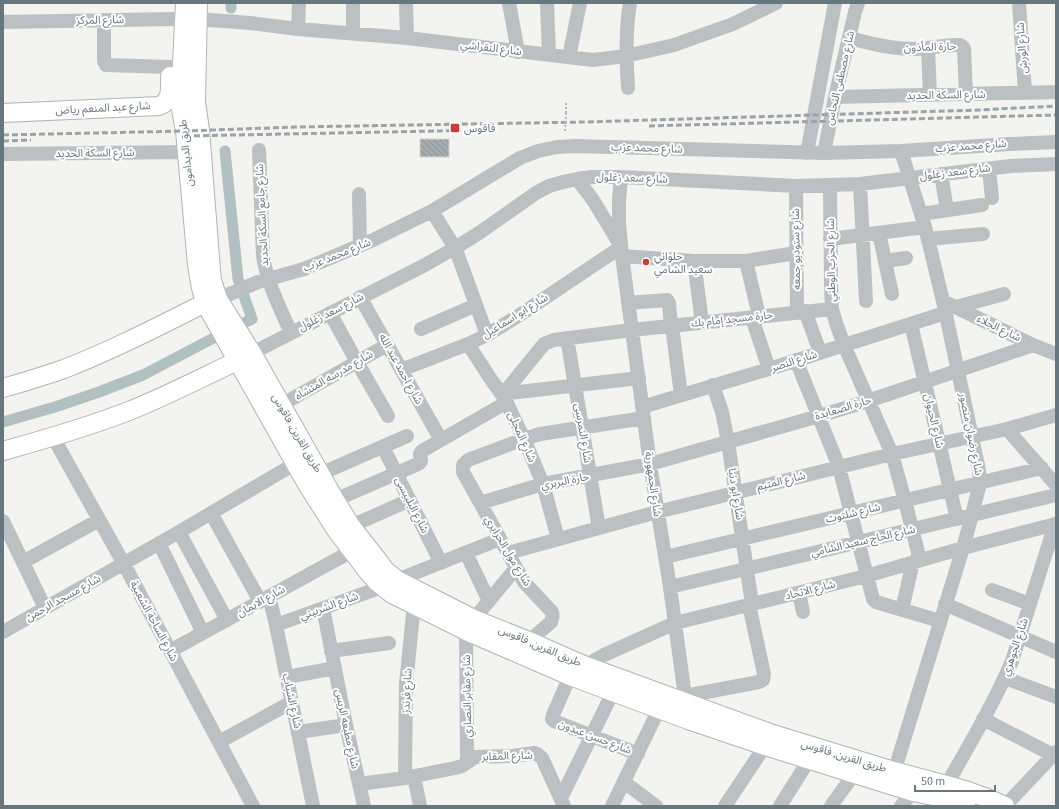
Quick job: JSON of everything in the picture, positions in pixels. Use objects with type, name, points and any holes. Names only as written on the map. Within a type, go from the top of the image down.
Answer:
[{"type":"main road","name":"شارع عبد المنعم رياض","points":[[3,113],[162,105],[168,100],[169,97],[170,68],[188,13]]},
{"type":"main road","name":"طريق الديدامون","points":[[188,13],[180,104],[199,217]]},
{"type":"main road","name":"طريق الديدامون","points":[[188,13],[196,102],[201,136],[196,265],[201,288],[217,304]]},
{"type":"main road","name":"طريق القرين, فاقوس","points":[[217,304],[296,463],[322,508],[372,577],[390,583],[470,625],[577,673],[613,692],[659,709],[686,706],[764,746],[854,774],[947,784],[988,798],[1005,806]]},
{"type":"main road","points":[[3,388],[89,359],[217,304]]},
{"type":"main road","name":"طريق القرين, فاقوس","points":[[241,351],[281,405],[351,526],[382,567],[390,583],[392,594],[470,625],[529,641],[577,673],[770,733],[892,778],[913,792],[942,798],[966,806]]},
{"type":"main road","name":"شارع سعد زغلول","points":[[3,451],[92,425],[129,411],[166,395],[241,351]]},
{"type":"street","points":[[298,3],[298,29]]},
{"type":"street","points":[[353,3],[353,33]]},
{"type":"street","points":[[406,3],[407,38]]},
{"type":"street","points":[[509,3],[518,52]]},
{"type":"street","points":[[547,3],[548,55]]},
{"type":"street","points":[[569,57],[580,3]]},
{"type":"street","points":[[628,88],[626,56],[627,19],[630,3]]},
{"type":"street","name":"شارع النقراشي","points":[[188,13],[298,29],[407,38],[594,60],[626,56],[674,45],[733,24],[776,3]]},
{"type":"street","name":"شارع مصطفى النحاس","points":[[807,153],[835,3]]},
{"type":"street","name":"شارع مصطفى النحاس","points":[[824,153],[835,98],[858,3]]},
{"type":"street","name":"شارع الورش","points":[[1019,3],[1024,93]]},
{"type":"street","name":"شارع المركز","points":[[3,22],[104,20],[188,13]]},
{"type":"street","points":[[104,20],[105,64],[108,66],[170,68]]},
{"type":"street","name":"حارة المأذون","points":[[850,38],[898,48],[928,48],[958,44],[964,49],[966,94]]},
{"type":"street","points":[[928,48],[930,95]]},
{"type":"street","name":"شارع السكة الحديد","points":[[835,98],[1056,92]]},
{"type":"street","name":"شارع محمد عزب","points":[[217,304],[263,281],[304,269],[360,246],[432,211],[520,158],[538,151],[557,147],[575,146],[824,153],[901,151],[1056,142]]},
{"type":"street","points":[[1010,144],[1011,166]]},
{"type":"street","name":"شارع جامع السكة الحديد","points":[[259,150],[263,256],[265,268],[263,281],[291,333]]},
{"type":"street","name":"شارع رضوان منصور","points":[[892,778],[963,548],[980,483],[979,470],[958,370],[948,307],[901,151]]},
{"type":"street","name":"شارع السكة الحديد","points":[[3,154],[187,152]]},
{"type":"street","name":"شارع سعد زغلول","points":[[241,351],[291,333],[423,266],[479,233],[536,193],[549,186],[563,182],[592,177],[621,177],[796,186],[860,184],[989,168],[1056,164]]},
{"type":"street","points":[[924,227],[947,210],[987,202],[989,168]]},
{"type":"street","points":[[941,174],[947,210]]},
{"type":"street","name":"شارع الجمهورية","points":[[621,177],[619,223],[628,303],[686,706]]},
{"type":"street","name":"شارع الجمهورية","points":[[577,179],[593,200],[622,251]]},
{"type":"street","points":[[860,184],[866,301]]},
{"type":"street","name":"شارع الحزب الوطني","points":[[830,185],[832,309],[844,345],[892,454],[912,530],[916,561]]},
{"type":"street","name":"شارع ستوديو جمعه","points":[[796,186],[796,254],[801,312],[820,352]]},
{"type":"street","points":[[359,194],[360,246]]},
{"type":"street","points":[[432,211],[455,248],[487,335]]},
{"type":"street","points":[[830,239],[924,227],[983,234]]},
{"type":"street","points":[[879,233],[892,294]]},
{"type":"street","points":[[622,251],[694,262],[746,261],[796,254]]},
{"type":"street","name":"شارع ابو اسماعيل","points":[[401,370],[487,335],[622,251]]},
{"type":"street","points":[[885,260],[906,258]]},
{"type":"street","points":[[746,261],[755,317],[769,369]]},
{"type":"street","points":[[694,262],[702,323]]},
{"type":"street","name":"شارع النصر","points":[[463,472],[463,465],[468,460],[524,439],[540,434],[582,427],[643,412],[681,395],[911,324],[948,307],[1004,294]]},
{"type":"street","name":"شارع احمد عبد الله","points":[[360,297],[441,440]]},
{"type":"street","points":[[628,303],[667,300],[669,303],[681,395]]},
{"type":"street","points":[[421,329],[476,305]]},
{"type":"street","name":"شارع الجلاء","points":[[948,307],[1034,345],[1053,349]]},
{"type":"street","name":"حارة مسجد إمام بك","points":[[504,396],[544,344],[554,340],[632,330],[832,309]]},
{"type":"street","points":[[330,313],[388,416]]},
{"type":"street","name":"شارع الحيوان","points":[[911,324],[957,519]]},
{"type":"street","name":"شارع النمرسى","points":[[567,338],[599,528]]},
{"type":"street","name":"شارع المجلى","points":[[468,344],[492,381],[504,396],[524,439],[543,484],[558,539]]},
{"type":"street","name":"شارع مدرسه المنشاه","points":[[281,405],[387,345]]},
{"type":"street","name":"حارة الصعايدة","points":[[650,464],[868,401],[1034,345]]},
{"type":"street","points":[[796,360],[839,467],[866,576],[874,601],[940,621]]},
{"type":"street","points":[[335,500],[420,463],[422,461],[420,454],[421,452],[441,440],[504,396],[575,385],[639,378]]},
{"type":"street","name":"شارع ابو دنيا","points":[[686,706],[759,682],[763,680],[764,674],[751,604],[743,539],[728,442],[722,412],[713,386]]},
{"type":"street","name":"شارع المتيم","points":[[508,553],[657,512],[1056,415]]},
{"type":"street","points":[[1007,428],[1056,485]]},
{"type":"street","points":[[320,474],[407,436]]},
{"type":"street","name":"شارع الساحة الشعبية","points":[[54,437],[124,564],[253,806]]},
{"type":"street","name":"شارع البلبيسى","points":[[383,447],[441,563]]},
{"type":"street","name":"شارع مسجد الرحمن","points":[[3,632],[124,564],[296,463]]},
{"type":"street","name":"حارة البربري","points":[[480,503],[543,484],[650,464]]},
{"type":"street","name":"شارع شلتوت","points":[[665,557],[1042,468]]},
{"type":"street","name":"شارع مول الحرايري","points":[[463,472],[528,587],[552,612],[553,618],[551,622],[529,641]]},
{"type":"street","name":"شارع الحاج سعيد الشامي","points":[[670,587],[1056,495]]},
{"type":"street","points":[[351,526],[410,500]]},
{"type":"street","name":"شارع الشباب","points":[[211,513],[265,599],[276,625],[313,806]]},
{"type":"street","points":[[3,520],[45,608]]},
{"type":"street","points":[[23,562],[99,520]]},
{"type":"street","name":"شارع الاتحاد","points":[[577,673],[604,655],[675,623],[866,576],[963,548],[1056,524]]},
{"type":"street","name":"شارع الجوهري","points":[[947,784],[1005,678],[1012,661],[1056,524]]},
{"type":"street","points":[[179,532],[227,620]]},
{"type":"street","name":"شارع الشربيني","points":[[276,625],[390,583],[500,539]]},
{"type":"street","points":[[159,543],[203,633]]},
{"type":"street","name":"شارع الايمان","points":[[170,651],[352,551]]},
{"type":"street","points":[[466,553],[489,600]]},
{"type":"street","points":[[902,610],[916,561]]},
{"type":"street","points":[[470,625],[516,568]]},
{"type":"street","points":[[992,590],[1030,604]]},
{"type":"street","points":[[799,593],[803,612]]},
{"type":"street","name":"شارع فرندز","points":[[414,604],[406,684],[409,777],[420,806]]},
{"type":"street","points":[[945,604],[1056,652]]},
{"type":"street","name":"شارع مطبعه الريس","points":[[323,608],[346,725],[364,806]]},
{"type":"street","name":"شارع مقابر النصاري","points":[[467,761],[470,625]]},
{"type":"street","points":[[331,651],[389,643]]},
{"type":"street","points":[[287,677],[335,668]]},
{"type":"street","name":"شارع حسن عبدون","points":[[577,673],[552,719],[556,722],[638,754]]},
{"type":"street","points":[[1005,678],[1056,697]]},
{"type":"street","points":[[562,802],[591,736],[613,692]]},
{"type":"street","points":[[219,742],[292,702]]},
{"type":"street","points":[[615,804],[659,709]]},
{"type":"street","points":[[983,719],[1055,754],[1005,806]]},
{"type":"street","points":[[298,732],[346,725]]},
{"type":"street","points":[[724,806],[764,746]]},
{"type":"street","name":"شارع المقابر","points":[[360,784],[409,777],[455,768],[462,766],[467,761],[479,756],[502,757],[534,753],[542,758],[562,802]]},
{"type":"street","points":[[780,806],[809,760]]},
{"type":"street","points":[[831,806],[854,774]]},
{"type":"street","points":[[624,782],[656,806]]},
{"type":"street","points":[[901,806],[913,792]]},
{"type":"path","points":[[565,131],[566,102]]},
{"type":"building","points":[[420,139],[449,139],[449,157],[420,157]]},
{"type":"waterway","points":[[231,3],[231,8]]},
{"type":"waterway","points":[[3,422],[55,407],[143,375],[252,319],[238,279],[225,151]]},
{"type":"railway","points":[[3,135],[295,127],[585,122],[979,110],[1056,106]]},
{"type":"railway","points":[[649,126],[1056,115]]},
{"type":"railway","points":[[185,136],[487,130]]},
{"type":"railway","points":[[3,141],[31,140]]},
{"type":"place","name":"فاقوس","points":[[455,128]]},
{"type":"place","name":"حلواني سعيد الشامي","points":[[646,262]]}]
